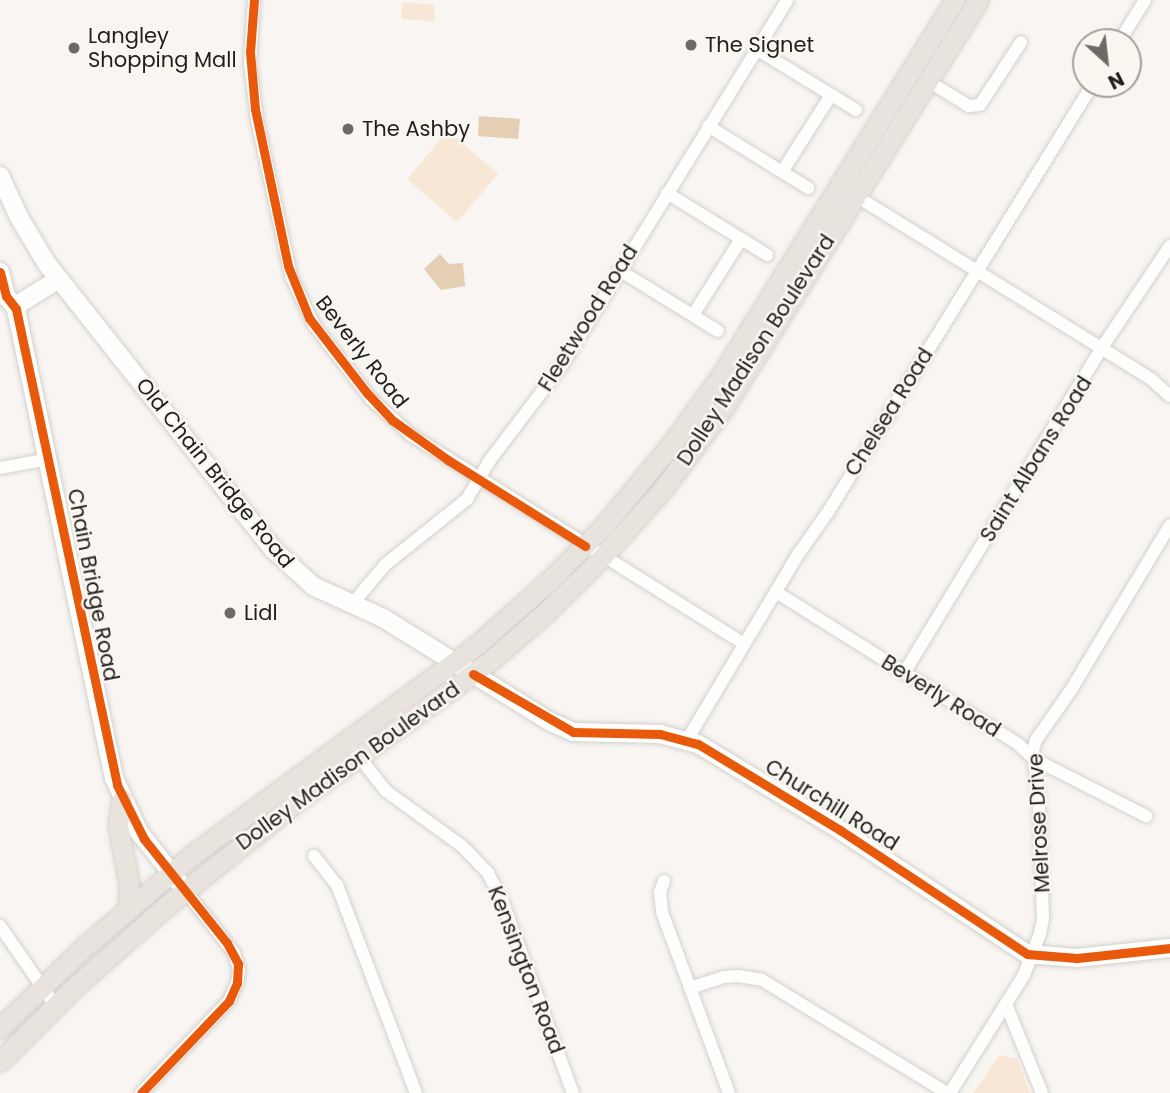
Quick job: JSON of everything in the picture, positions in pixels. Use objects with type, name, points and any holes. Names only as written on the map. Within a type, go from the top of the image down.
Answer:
[{"type":"main road","name":"Dolley Madison Boulevard","points":[[0,1061],[55,1004],[185,890],[283,811],[353,748],[512,615],[585,546],[652,470],[720,376],[955,0]]},
{"type":"main road","name":"Dolley Madison Boulevard","points":[[0,1028],[43,985],[170,873],[353,748],[473,674],[546,612],[603,556],[661,491],[718,415],[978,0]]},
{"type":"main road","points":[[122,799],[118,825],[130,883],[128,908]]},
{"type":"street","name":"Beverly Road","points":[[254,0],[250,52],[255,108],[286,257],[300,302],[314,325],[378,407],[411,435],[744,644]]},
{"type":"street","name":"Fleetwood Road","points":[[352,604],[386,564],[467,499],[562,365],[787,0]]},
{"type":"street","points":[[1128,28],[1145,0]]},
{"type":"street","points":[[928,81],[969,106],[980,105],[1021,42]]},
{"type":"street","points":[[756,48],[856,110]]},
{"type":"street","points":[[782,172],[831,95]]},
{"type":"street","name":"Chelsea Road","points":[[688,740],[776,592],[1084,98]]},
{"type":"street","points":[[709,126],[808,188]]},
{"type":"street","points":[[0,176],[30,237],[59,279],[20,303],[16,310]]},
{"type":"street","points":[[667,193],[767,255]]},
{"type":"street","points":[[856,196],[1151,379],[1170,396]]},
{"type":"street","points":[[693,315],[741,239]]},
{"type":"street","name":"Saint Albans Road","points":[[904,673],[1103,350],[1170,247]]},
{"type":"street","points":[[619,270],[718,331]]},
{"type":"street","name":"Chain Bridge Road","points":[[0,272],[6,296],[16,310],[113,771],[122,799],[143,837],[185,890]]},
{"type":"street","name":"Old Chain Bridge Road","points":[[59,279],[286,564],[325,593],[383,618],[473,674]]},
{"type":"street","points":[[0,467],[49,459]]},
{"type":"street","name":"Melrose Drive","points":[[948,1093],[1006,1004],[1033,955],[1043,918],[1039,802],[1034,759],[1036,740],[1070,690],[1170,525]]},
{"type":"street","name":"Beverly Road","points":[[776,592],[1018,744],[1034,759],[1146,816]]},
{"type":"street","name":"Churchill Road","points":[[473,674],[573,733],[650,733],[688,740],[778,790],[1017,948],[1033,955],[1077,958],[1170,948]]},
{"type":"street","name":"Kensington Road","points":[[353,748],[386,790],[462,846],[488,873],[503,903],[573,1093]]},
{"type":"street","points":[[314,856],[337,885],[416,1093]]},
{"type":"street","points":[[664,881],[660,904],[729,1093]]},
{"type":"street","points":[[141,1093],[229,1001],[237,983],[239,970],[234,953],[185,890]]},
{"type":"street","points":[[0,926],[55,1004]]},
{"type":"street","points":[[690,988],[731,976],[762,981],[948,1093]]},
{"type":"street","points":[[1006,1004],[1042,1093]]},
{"type":"shaded area","points":[[403,2],[435,5],[434,21],[401,19]]},
{"type":"shaded area","points":[[479,116],[520,119],[518,139],[478,136]]},
{"type":"shaded area","points":[[448,131],[498,174],[457,222],[407,179]]},
{"type":"shaded area","points":[[440,254],[449,264],[463,263],[465,286],[441,290],[424,269]]},
{"type":"shaded area","points":[[1000,1055],[1017,1059],[1030,1093],[973,1093]]},
{"type":"cycle path","points":[[254,0],[250,52],[255,109],[288,266],[309,318],[367,393],[392,420],[448,460],[585,546]]},
{"type":"cycle path","points":[[0,272],[6,296],[16,309],[117,785],[144,839],[227,943],[238,964],[237,983],[229,1001],[141,1093]]},
{"type":"cycle path","points":[[473,674],[573,732],[660,734],[698,744],[840,830],[1027,954],[1077,958],[1170,948]]},
{"type":"place","name":"The Signet","points":[[691,45]]},
{"type":"place","name":"Langley Shopping Mall","points":[[74,48]]},
{"type":"place","name":"The Ashby","points":[[348,129]]},
{"type":"place","name":"Lidl","points":[[230,613]]}]
